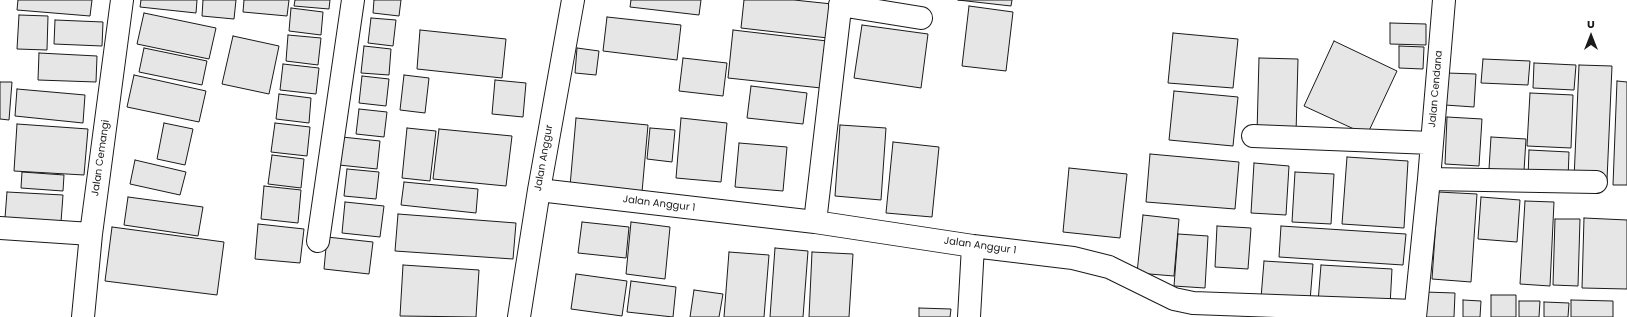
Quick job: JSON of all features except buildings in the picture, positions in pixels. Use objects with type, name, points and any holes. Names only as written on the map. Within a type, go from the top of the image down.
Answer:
[{"type":"street","name":"Jalan Cemangi","points":[[83,317],[91,234],[122,0]]},
{"type":"street","points":[[318,241],[353,0]]},
{"type":"street","name":"Jalan Anggur","points":[[519,317],[538,190],[573,0]]},
{"type":"street","name":"Jalan Cendana","points":[[1415,314],[1429,179],[1444,0]]},
{"type":"street","points":[[815,222],[840,3],[920,18]]},
{"type":"street","points":[[1253,136],[1432,143]]},
{"type":"street","points":[[1429,179],[1596,182]]},
{"type":"street","name":"Jalan Anggur 1","points":[[538,190],[815,222],[1091,262],[1109,267],[1174,299],[1193,303],[1415,314]]},
{"type":"street","points":[[0,228],[91,234]]},
{"type":"street","points":[[969,317],[973,246]]}]
